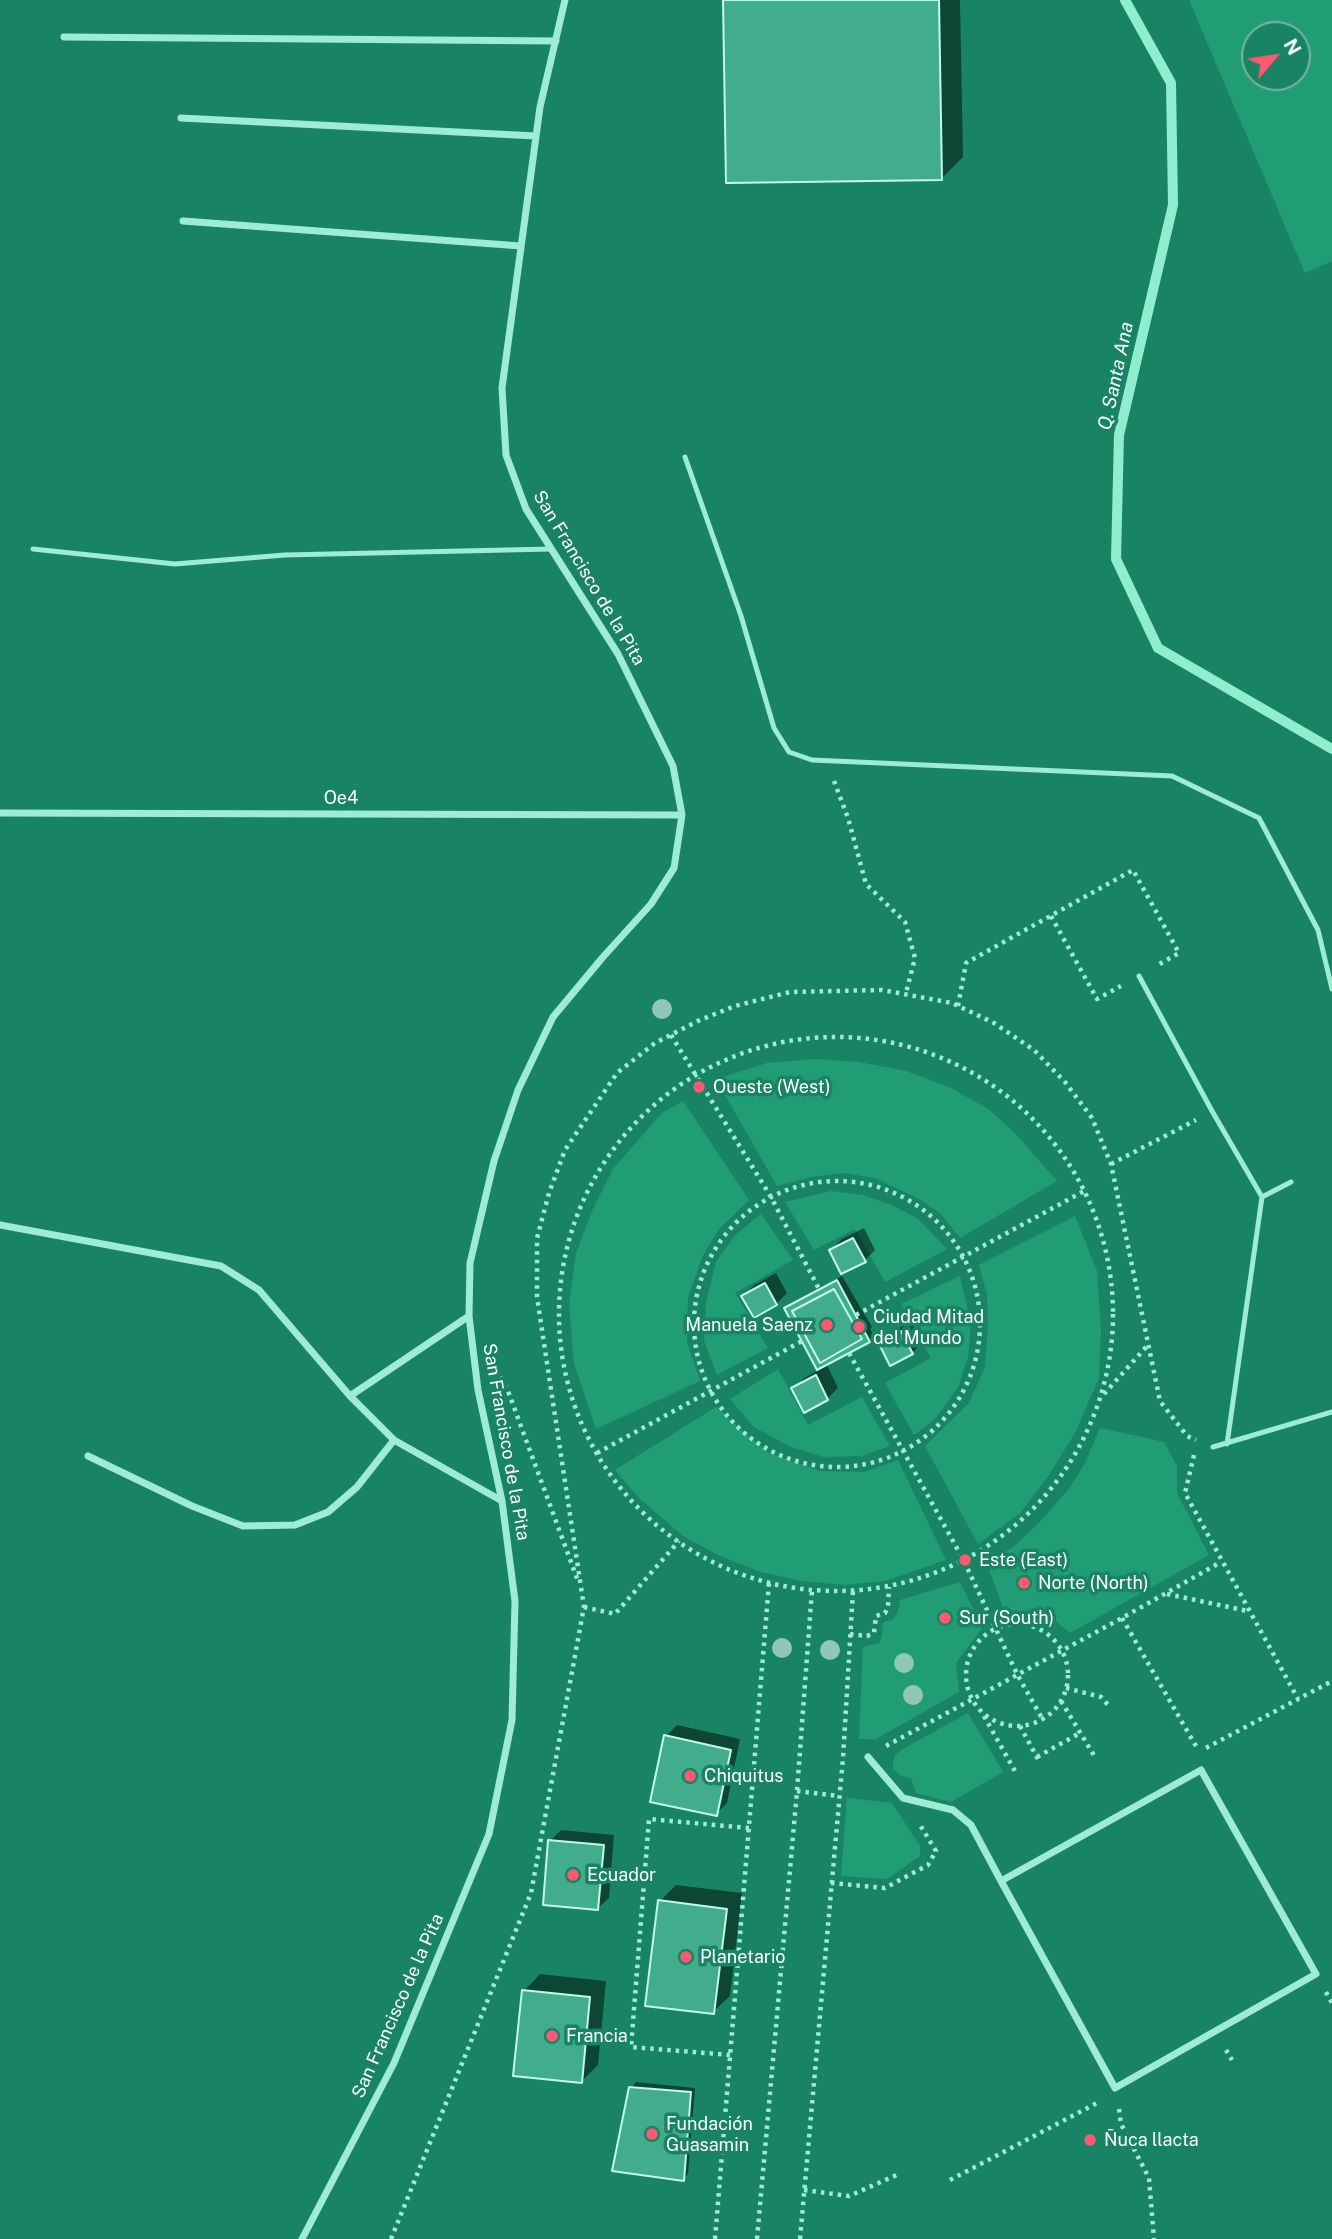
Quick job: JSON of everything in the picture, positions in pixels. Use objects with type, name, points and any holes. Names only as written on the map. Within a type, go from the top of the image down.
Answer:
[{"type":"street","name":"San Francisco de la Pita","points":[[302,2239],[394,2063],[489,1834],[512,1720],[515,1601],[502,1501],[476,1374],[469,1316],[470,1263],[494,1161],[518,1090],[553,1017],[651,904],[674,868],[682,815],[673,766],[618,654],[526,509],[506,455],[502,388],[540,107],[565,0]]},
{"type":"street","points":[[64,37],[556,41]]},
{"type":"street","points":[[181,118],[536,136]]},
{"type":"street","points":[[183,221],[521,246]]},
{"type":"street","name":"Oe4","points":[[0,813],[682,815]]},
{"type":"street","points":[[0,1225],[221,1266],[259,1290],[350,1396],[394,1440],[502,1501]]},
{"type":"street","points":[[350,1396],[469,1316]]},
{"type":"street","points":[[88,1456],[192,1506],[243,1525],[295,1525],[328,1512],[348,1496],[394,1440]]},
{"type":"street","points":[[868,1756],[903,1798],[953,1810],[971,1825],[1115,2088],[1316,1974],[1201,1770],[1002,1881]]},
{"type":"lane","points":[[685,457],[741,616],[774,728],[789,752],[812,760],[826,761],[1172,776],[1259,818],[1318,930],[1332,989]]},
{"type":"lane","points":[[33,549],[175,564],[298,555],[551,549]]},
{"type":"lane","points":[[1139,976],[1262,1197],[1227,1444]]},
{"type":"lane","points":[[1262,1197],[1291,1182]]},
{"type":"lane","points":[[1213,1447],[1332,1412]]},
{"type":"path","points":[[826,761],[848,818],[866,884],[905,922],[915,958],[906,994]]},
{"type":"path","points":[[958,1006],[966,962],[1133,870],[1179,953],[1097,999],[1051,916]]},
{"type":"path","points":[[391,2239],[531,1894],[584,1607],[537,1297],[537,1238],[549,1193],[565,1150],[617,1073],[655,1043],[671,1035],[735,1006],[790,992],[882,990],[952,1003],[994,1023],[1034,1050],[1065,1082],[1092,1118],[1111,1164],[1160,1401],[1187,1436],[1213,1447]]},
{"type":"path","points":[[671,1035],[771,1197],[819,1289]]},
{"type":"path","points":[[854,1036],[915,1047],[972,1072],[998,1088],[1022,1108],[1044,1130],[1086,1190],[1106,1252],[1113,1289],[1114,1328],[1101,1396],[1086,1437],[1044,1500],[1017,1526],[986,1549],[964,1561],[918,1580],[889,1587],[853,1591],[812,1590],[769,1583],[733,1571],[679,1541],[639,1508],[614,1479],[597,1453],[578,1414],[561,1342],[559,1306],[562,1269],[570,1234],[583,1200],[600,1168],[621,1138],[673,1087],[694,1074],[733,1055],[792,1039],[854,1036]]},
{"type":"path","points":[[1111,1164],[1212,1111]]},
{"type":"path","points":[[822,1182],[860,1183],[878,1188],[896,1194],[929,1215],[943,1228],[962,1256],[972,1277],[980,1315],[979,1342],[973,1370],[966,1388],[945,1419],[932,1432],[904,1451],[881,1461],[840,1468],[819,1467],[779,1456],[744,1433],[729,1418],[711,1391],[698,1358],[694,1335],[698,1289],[711,1257],[731,1228],[748,1212],[771,1197],[822,1182]]},
{"type":"path","points":[[856,1315],[1086,1190]]},
{"type":"path","points":[[597,1453],[802,1341]]},
{"type":"path","points":[[1101,1396],[1147,1345]]},
{"type":"path","points":[[849,1353],[964,1561],[1017,1674],[1043,1720]]},
{"type":"path","points":[[476,1374],[498,1374],[508,1391],[582,1592]]},
{"type":"path","points":[[1195,1453],[1185,1493],[1298,1699]]},
{"type":"path","points":[[584,1607],[615,1614],[679,1541]]},
{"type":"path","points":[[843,1758],[868,1756],[1221,1562]]},
{"type":"path","points":[[715,2239],[769,1583]]},
{"type":"path","points":[[850,1634],[867,1636],[874,1633],[876,1616],[885,1613],[888,1607],[889,1587]]},
{"type":"path","points":[[757,2239],[812,1590]]},
{"type":"path","points":[[800,2239],[843,1758],[853,1591]]},
{"type":"path","points":[[1166,1594],[1248,1611]]},
{"type":"path","points":[[1122,1618],[1199,1752],[1332,1681]]},
{"type":"path","points":[[982,1712],[995,1722],[1028,1726],[1043,1720],[1054,1711],[1066,1688],[1068,1674],[1062,1651],[1050,1637],[1038,1629],[1016,1625],[995,1629],[981,1639],[972,1651],[967,1667],[966,1683],[971,1699],[982,1712],[1016,1773]]},
{"type":"path","points":[[1066,1688],[1101,1698],[1108,1705]]},
{"type":"path","points":[[1061,1701],[1095,1757]]},
{"type":"path","points":[[1020,1726],[1038,1759],[1080,1733]]},
{"type":"path","points":[[797,1791],[839,1796]]},
{"type":"path","points":[[831,1883],[885,1888],[928,1865],[936,1851],[903,1798]]},
{"type":"path","points":[[730,2055],[631,2047],[649,1819],[749,1828]]},
{"type":"path","points":[[950,2180],[1104,2099],[1115,2088]]},
{"type":"path","points":[[1115,2088],[1122,2124],[1149,2178],[1154,2239]]},
{"type":"path","points":[[804,2190],[849,2196],[898,2174]]},
{"type":"green space","points":[[1189,0],[1332,0],[1332,261],[1305,273]]},
{"type":"green space","points":[[814,1059],[859,1062],[906,1071],[951,1088],[988,1109],[1015,1133],[1057,1181],[960,1238],[941,1214],[921,1200],[875,1178],[843,1173],[811,1177],[777,1186],[716,1079],[767,1063]]},
{"type":"green space","points":[[683,1101],[749,1200],[719,1229],[702,1257],[688,1298],[687,1342],[700,1381],[596,1429],[574,1364],[569,1304],[576,1253],[593,1209],[613,1169],[662,1113]]},
{"type":"green space","points":[[831,1191],[863,1195],[917,1218],[947,1249],[885,1282],[855,1229],[814,1250],[785,1202]]},
{"type":"green space","points":[[761,1214],[793,1260],[735,1293],[768,1348],[717,1375],[704,1340],[706,1303],[716,1262],[736,1234]]},
{"type":"green space","points":[[1075,1216],[1097,1271],[1101,1329],[1099,1378],[1075,1433],[1047,1478],[1020,1513],[978,1544],[925,1446],[969,1403],[985,1367],[987,1295],[979,1265]]},
{"type":"green space","points":[[960,1276],[971,1324],[968,1357],[959,1385],[947,1403],[934,1420],[914,1435],[885,1383],[931,1358],[901,1304]]},
{"type":"green space","points":[[778,1369],[808,1425],[862,1397],[890,1446],[862,1456],[824,1457],[791,1447],[754,1427],[730,1399]]},
{"type":"green space","points":[[716,1407],[769,1453],[820,1471],[864,1472],[898,1460],[946,1560],[885,1581],[844,1585],[802,1581],[760,1572],[716,1554],[683,1536],[640,1499],[615,1470]]},
{"type":"green space","points":[[1100,1428],[1164,1442],[1177,1466],[1177,1493],[1209,1555],[1070,1633],[1049,1615],[1033,1611],[1005,1613],[987,1564],[1013,1547],[1068,1490],[1084,1465]]},
{"type":"green space","points":[[960,1582],[982,1628],[956,1663],[959,1692],[876,1739],[859,1739],[863,1647],[879,1643],[883,1622],[892,1620],[898,1612],[900,1600]]},
{"type":"green space","points":[[968,1713],[1003,1772],[951,1802],[916,1793],[911,1778],[901,1776],[893,1769],[896,1754]]},
{"type":"green space","points":[[847,1798],[892,1803],[920,1846],[920,1856],[887,1879],[841,1876]]},
{"type":"building","points":[[723,0],[939,0],[942,180],[726,183]]},
{"type":"building","points":[[853,1238],[866,1262],[841,1274],[829,1250]]},
{"type":"building","name":"Ciudad Mitad del Mundo","points":[[837,1280],[870,1342],[817,1370],[784,1308]],"holes":[[[834,1289],[862,1339],[820,1363],[792,1311]]]},
{"type":"building","points":[[765,1283],[777,1305],[754,1318],[741,1296]]},
{"type":"building","name":"Manuela Saenz","points":[[834,1289],[862,1339],[820,1363],[792,1311]]},
{"type":"building","points":[[901,1331],[913,1354],[890,1366],[878,1342]]},
{"type":"building","points":[[816,1375],[828,1400],[804,1413],[791,1388]]},
{"type":"building","name":"Chiquitus","points":[[664,1735],[731,1750],[717,1816],[650,1802]]},
{"type":"building","name":"Ecuador","points":[[548,1840],[604,1845],[598,1910],[543,1905]]},
{"type":"building","name":"Planetario","points":[[658,1900],[727,1909],[714,2014],[645,2006]]},
{"type":"building","name":"Francia","points":[[522,1990],[590,1997],[582,2083],[513,2076]]},
{"type":"building","points":[[629,2087],[691,2092],[684,2181],[612,2171]]},
{"type":"waterway","name":"Q. Santa Ana","points":[[1125,0],[1171,83],[1173,205],[1119,435],[1116,559],[1158,648],[1332,749]]},
{"type":"place","name":"Oueste (West)","points":[[699,1087]]},
{"type":"place","name":"Manuela Saenz","points":[[827,1325]]},
{"type":"place","name":"Ciudad Mitad del Mundo","points":[[859,1327]]},
{"type":"place","name":"Este (East)","points":[[965,1560]]},
{"type":"place","name":"Norte (North)","points":[[1024,1583]]},
{"type":"place","name":"Sur (South)","points":[[945,1618]]},
{"type":"place","name":"Chiquitus","points":[[690,1776]]},
{"type":"place","name":"Ecuador","points":[[573,1875]]},
{"type":"place","name":"Planetario","points":[[686,1957]]},
{"type":"place","name":"Francia","points":[[552,2036]]},
{"type":"place","name":"Fundación Guasamin","points":[[652,2134]]},
{"type":"place","name":"Ñuca llacta","points":[[1090,2140]]}]
